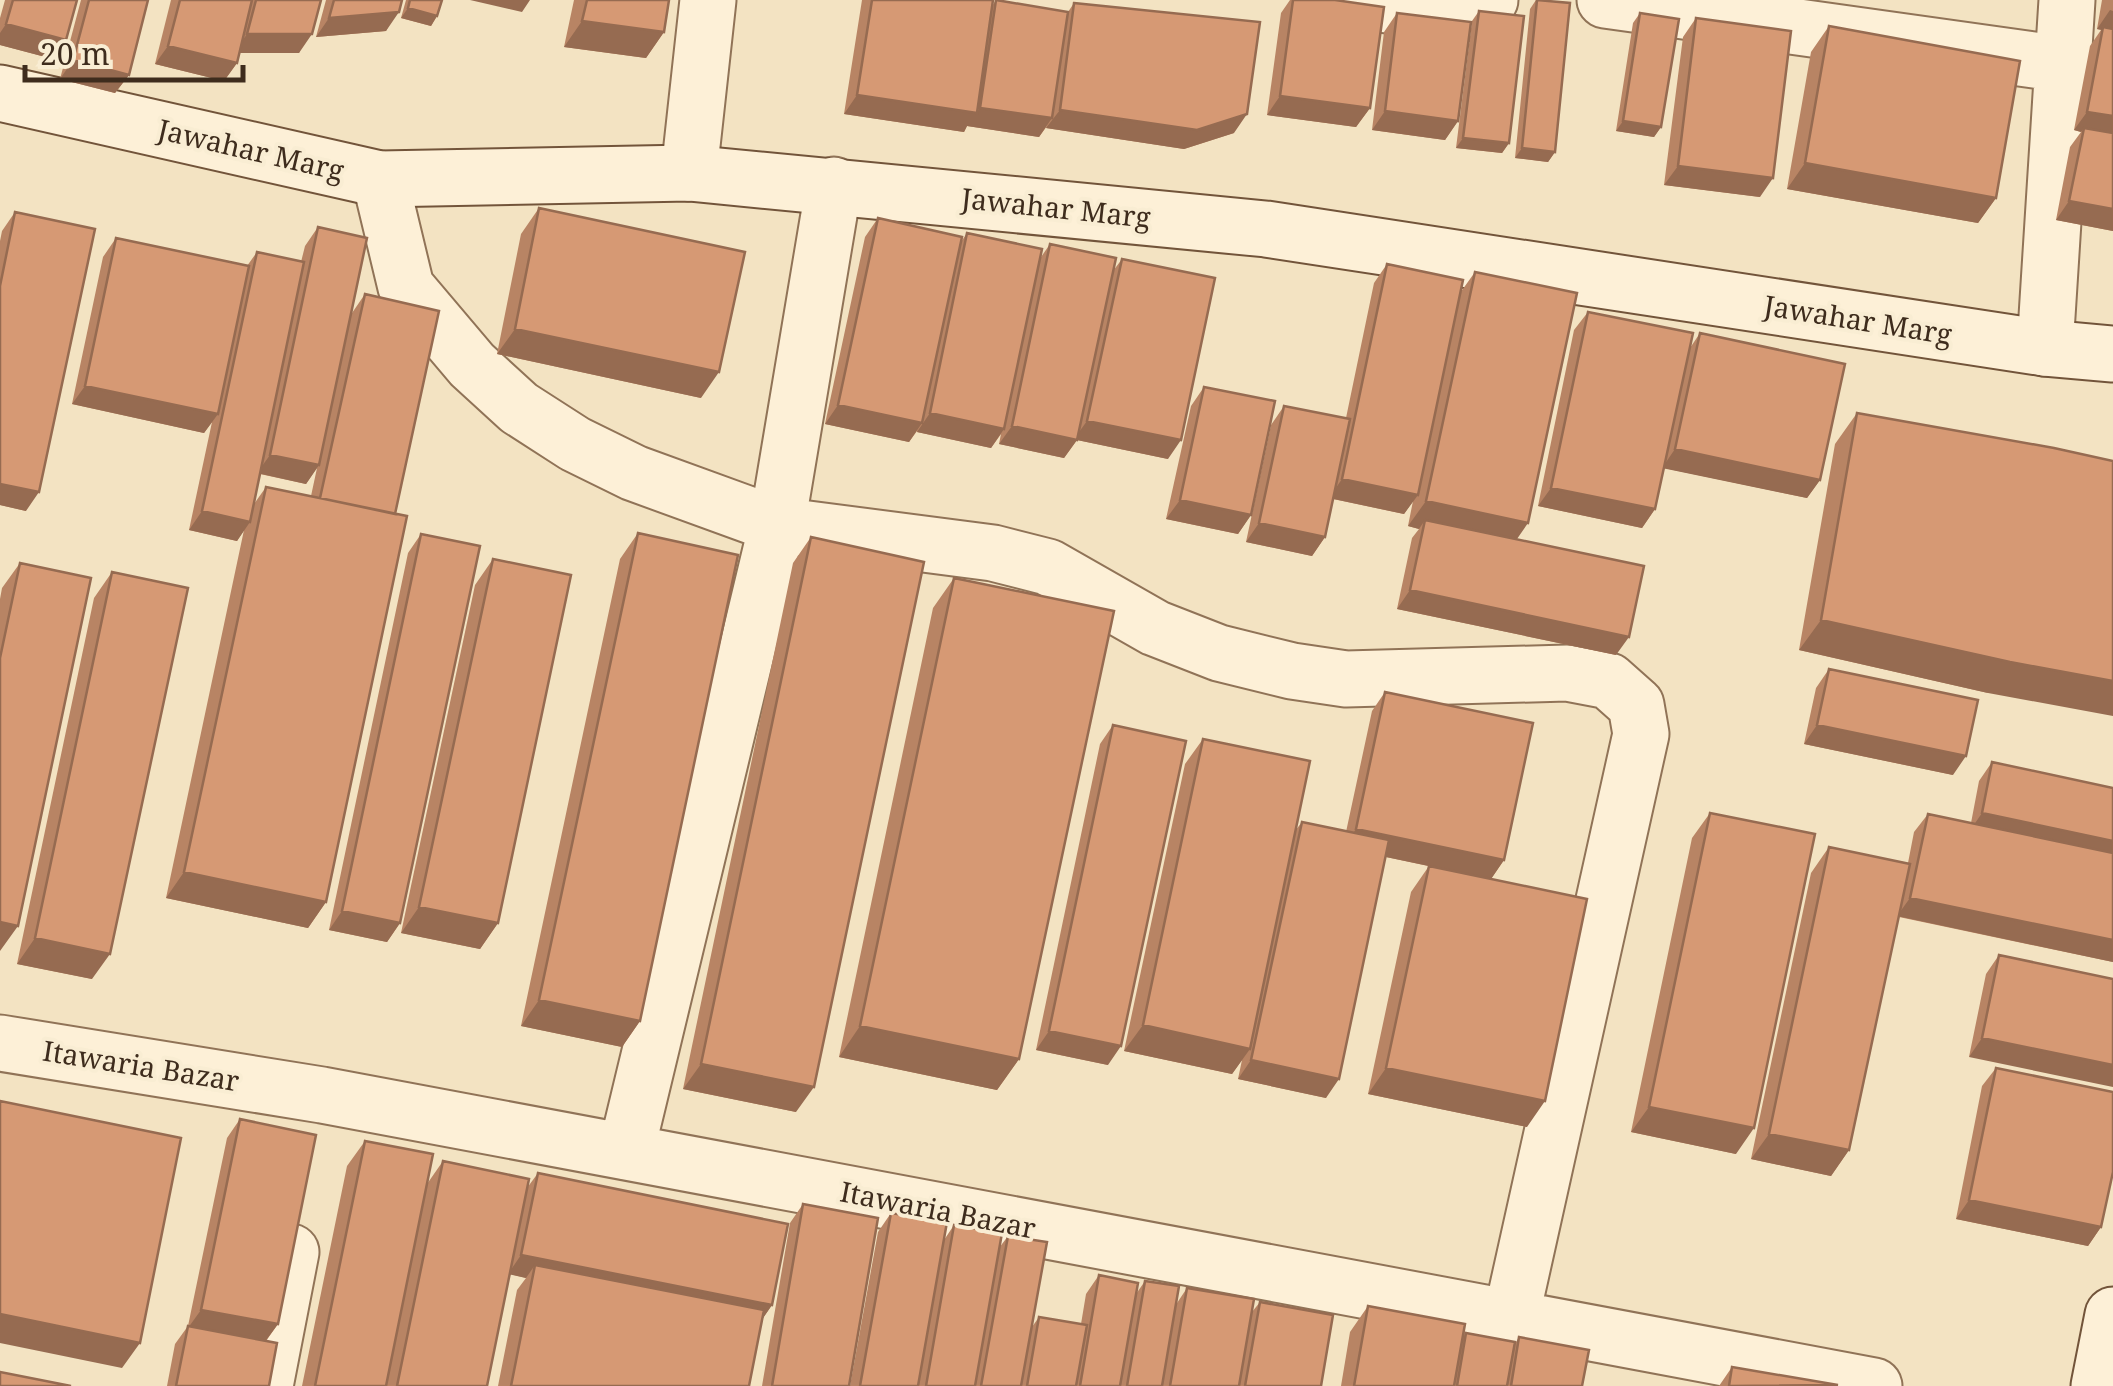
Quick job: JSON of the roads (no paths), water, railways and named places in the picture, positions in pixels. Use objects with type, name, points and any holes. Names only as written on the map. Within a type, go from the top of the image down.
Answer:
[{"type":"street","points":[[689,173],[708,0]]},
{"type":"street","points":[[1346,0],[1461,14],[1490,0]]},
{"type":"street","points":[[1605,0],[2062,64]]},
{"type":"street","points":[[2045,348],[2067,0]]},
{"type":"street","name":"Jawahar Marg","points":[[0,94],[380,179],[689,173],[834,185],[1266,229],[2045,348],[2113,354]]},
{"type":"street","points":[[380,179],[406,288],[472,365],[519,408],[575,444],[634,473],[777,525],[994,553],[1048,567],[1156,628],[1219,653],[1292,671],[1346,679],[1567,673],[1609,681],[1636,705],[1641,734],[1511,1318]]},
{"type":"street","points":[[626,1152],[777,525],[834,185]]},
{"type":"street","name":"Itawaria Bazar","points":[[0,1043],[318,1115],[626,1152],[1874,1386]]},
{"type":"street","points":[[265,1386],[299,1212]]},
{"type":"street","points":[[2099,1386],[2113,1315]]}]
